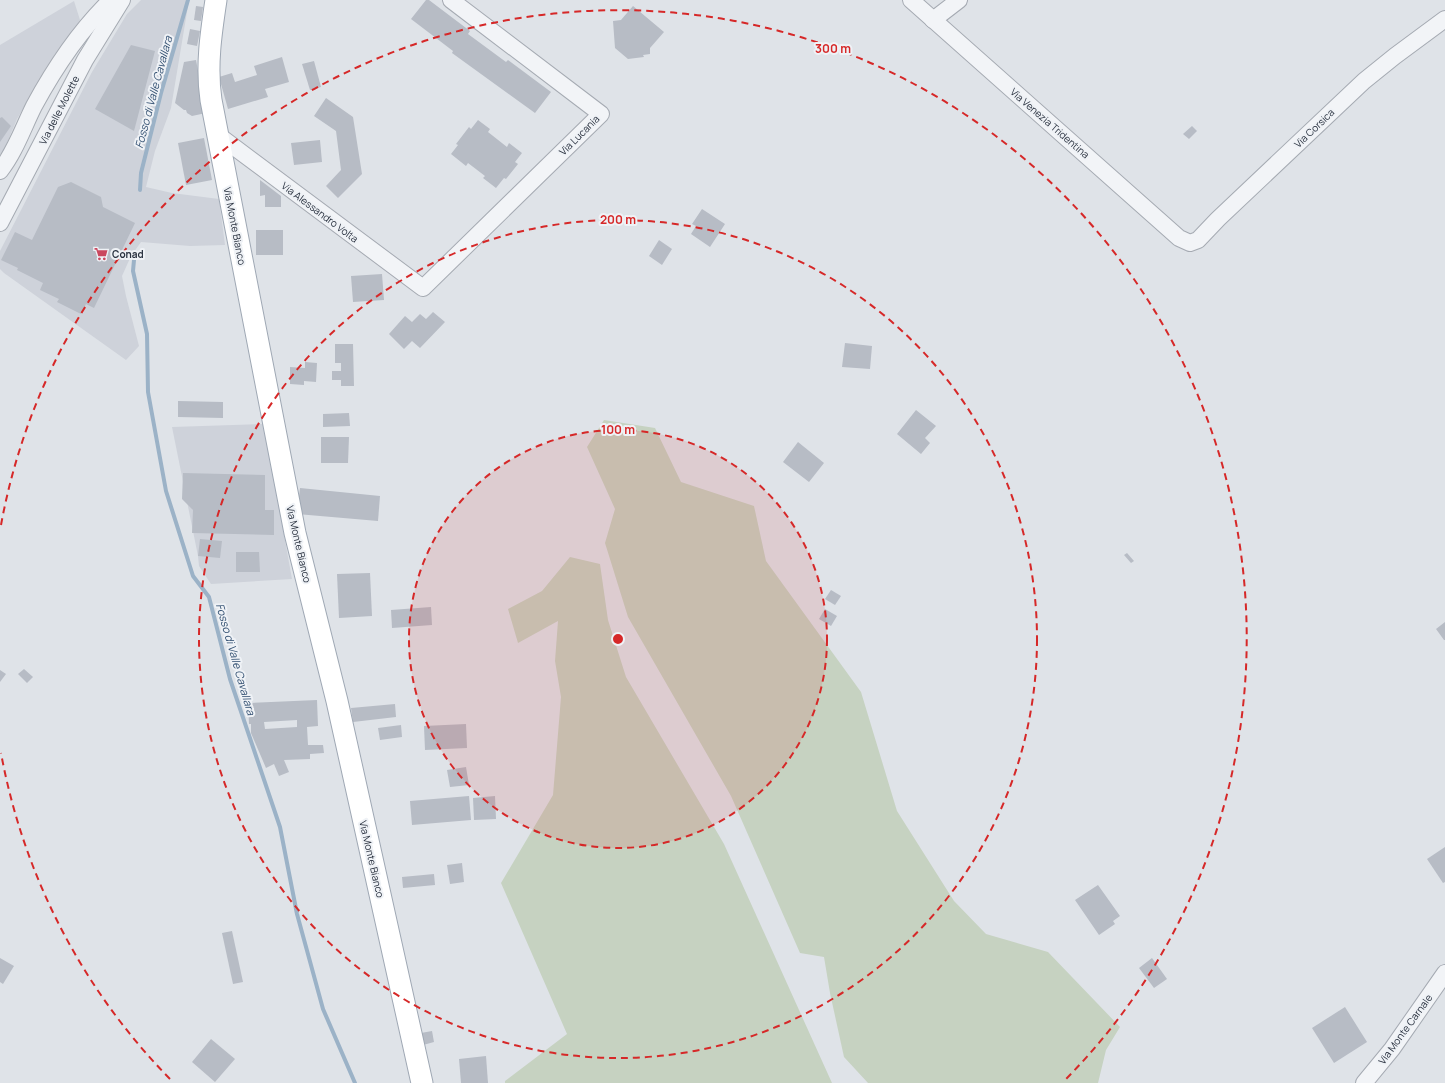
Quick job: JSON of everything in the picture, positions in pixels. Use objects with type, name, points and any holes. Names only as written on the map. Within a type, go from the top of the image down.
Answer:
[{"type":"main road","name":"Via Monte Bianco","points":[[216,0],[208,74],[210,96],[295,533],[337,701],[422,1083]]},
{"type":"street","points":[[0,171],[13,150],[47,84],[81,35],[112,0]]},
{"type":"street","name":"Via delle Molette","points":[[0,223],[85,60],[122,0]]},
{"type":"street","name":"Via Lucania","points":[[422,288],[601,114],[451,0]]},
{"type":"street","name":"Via Venezia Tridentina","points":[[911,0],[1179,238],[1190,243]]},
{"type":"street","points":[[933,20],[959,0]]},
{"type":"street","name":"Via Corsica","points":[[1190,243],[1198,240],[1218,219],[1364,82],[1395,56],[1445,20]]},
{"type":"street","name":"Via Alessandro Volta","points":[[218,136],[422,288]]},
{"type":"street","name":"Via Monte Carnale","points":[[1364,1083],[1392,1049],[1445,973]]},
{"type":"shaded area","points":[[141,0],[189,0],[171,108],[155,151],[146,187],[172,193],[219,199],[225,245],[190,246],[141,242],[131,256],[122,276],[139,346],[126,360],[4,273],[0,269],[0,251],[92,72],[127,14]]},
{"type":"shaded area","points":[[74,1],[80,20],[74,31],[55,54],[17,119],[4,150],[0,155],[0,45]]},
{"type":"shaded area","points":[[264,424],[292,579],[211,584],[199,566],[172,427]]},
{"type":"green space","points":[[604,420],[655,428],[681,482],[754,506],[766,561],[861,692],[897,811],[954,901],[986,934],[1048,952],[1120,1027],[1106,1050],[1098,1083],[868,1083],[844,1057],[824,957],[800,953],[731,796],[628,617],[605,543],[615,509],[587,447]]},
{"type":"green space","points":[[570,557],[600,564],[608,620],[626,677],[724,844],[832,1083],[505,1083],[505,1081],[567,1034],[501,883],[553,795],[561,697],[555,661],[558,621],[518,643],[508,609],[542,591]]},
{"type":"building","points":[[426,0],[429,0],[470,31],[468,34],[506,62],[508,60],[551,92],[535,113],[452,53],[453,51],[411,19]]},
{"type":"building","points":[[196,6],[203,7],[201,21],[194,20]]},
{"type":"building","points":[[633,6],[664,32],[650,48],[650,54],[643,55],[644,57],[628,59],[615,48],[613,21],[621,20]]},
{"type":"building","points":[[190,29],[200,31],[197,46],[187,44]]},
{"type":"building","points":[[131,45],[155,51],[134,131],[95,109]]},
{"type":"building","points":[[282,57],[289,82],[265,89],[268,97],[228,109],[219,77],[232,73],[235,82],[257,75],[254,66]]},
{"type":"building","points":[[196,60],[206,113],[192,116],[175,103],[184,62]]},
{"type":"building","points":[[314,61],[321,87],[310,90],[302,64]]},
{"type":"building","points":[[326,98],[353,117],[362,174],[338,198],[326,186],[341,170],[336,131],[314,116]]},
{"type":"building","points":[[2,117],[11,126],[0,142],[0,118]]},
{"type":"building","points":[[478,120],[490,129],[488,132],[507,147],[509,143],[522,153],[515,162],[518,164],[506,179],[504,178],[496,188],[483,178],[485,176],[468,163],[466,166],[451,154],[458,145],[456,144],[469,127],[471,129]]},
{"type":"building","points":[[1192,126],[1197,131],[1189,139],[1183,134]]},
{"type":"building","points":[[204,138],[212,180],[186,185],[178,143]]},
{"type":"building","points":[[320,140],[322,162],[294,165],[291,143]]},
{"type":"building","points":[[260,180],[281,196],[281,207],[265,207],[265,195],[260,196]]},
{"type":"building","points":[[71,182],[101,197],[103,207],[135,223],[94,308],[86,304],[81,314],[57,302],[59,299],[40,290],[43,283],[1,260],[15,232],[32,240],[58,187]]},
{"type":"building","points":[[702,209],[725,224],[710,247],[691,234],[696,226],[692,224]]},
{"type":"building","points":[[256,230],[283,230],[283,255],[256,255]]},
{"type":"building","points":[[659,240],[672,249],[662,265],[649,256]]},
{"type":"building","points":[[382,274],[384,300],[353,302],[351,276]]},
{"type":"building","points":[[433,312],[445,322],[420,348],[412,341],[404,349],[389,334],[405,316],[412,322],[420,314],[426,319]]},
{"type":"building","points":[[845,343],[872,346],[870,369],[842,367]]},
{"type":"building","points":[[335,344],[353,344],[354,386],[341,386],[341,380],[332,380],[332,371],[341,371],[341,363],[335,363]]},
{"type":"building","points":[[305,362],[317,363],[316,382],[304,381],[304,385],[290,384],[290,367],[305,368]]},
{"type":"building","points":[[178,401],[223,402],[223,418],[178,417]]},
{"type":"building","points":[[916,410],[936,426],[925,438],[930,443],[921,454],[897,434]]},
{"type":"building","points":[[349,413],[350,426],[323,427],[323,414]]},
{"type":"building","points":[[321,437],[349,437],[348,463],[321,463]]},
{"type":"building","points":[[798,442],[824,463],[809,482],[783,462]]},
{"type":"building","points":[[183,473],[265,475],[265,510],[274,510],[274,535],[192,533],[193,510],[182,499]]},
{"type":"building","points":[[300,488],[380,496],[378,521],[297,514]]},
{"type":"building","points":[[200,539],[222,541],[220,558],[198,556]]},
{"type":"building","points":[[236,552],[259,552],[260,572],[236,572]]},
{"type":"building","points":[[1127,553],[1134,561],[1131,563],[1124,555]]},
{"type":"building","points":[[370,573],[372,616],[339,618],[337,574]]},
{"type":"building","points":[[831,590],[841,596],[835,605],[825,599]]},
{"type":"building","points":[[431,607],[432,625],[392,628],[391,610]]},
{"type":"building","points":[[825,609],[837,616],[831,626],[819,619]]},
{"type":"building","points":[[1445,622],[1445,640],[1444,640],[1436,629]]},
{"type":"building","points":[[24,669],[33,677],[27,683],[18,674]]},
{"type":"building","points":[[0,670],[6,674],[0,682]]},
{"type":"building","points":[[317,700],[318,726],[307,727],[308,745],[323,745],[324,753],[310,754],[310,759],[284,760],[289,772],[279,776],[274,764],[266,768],[251,733],[248,703]],"holes":[[[297,720],[297,727],[265,729],[264,722]]]},
{"type":"building","points":[[395,704],[396,717],[353,722],[351,708]]},
{"type":"building","points":[[466,724],[467,748],[425,750],[424,726]]},
{"type":"building","points":[[401,725],[402,737],[380,740],[378,728]]},
{"type":"building","points":[[466,767],[469,785],[450,787],[447,770]]},
{"type":"building","points":[[469,796],[471,820],[412,825],[410,801]]},
{"type":"building","points":[[495,796],[496,819],[474,820],[473,798]]},
{"type":"building","points":[[1445,847],[1445,882],[1443,883],[1427,859]]},
{"type":"building","points":[[462,863],[464,882],[450,884],[447,865]]},
{"type":"building","points":[[434,874],[435,885],[403,888],[402,877]]},
{"type":"building","points":[[1098,885],[1120,916],[1113,921],[1115,924],[1099,935],[1075,900]]},
{"type":"building","points":[[232,931],[243,982],[233,984],[222,933]]},
{"type":"building","points":[[0,958],[14,966],[3,984],[0,982]]},
{"type":"building","points":[[1152,958],[1167,979],[1154,988],[1139,968]]},
{"type":"building","points":[[1345,1007],[1367,1042],[1334,1063],[1312,1028]]},
{"type":"building","points":[[432,1031],[434,1042],[423,1045],[421,1033]]},
{"type":"building","points":[[211,1039],[235,1059],[215,1082],[192,1062]]},
{"type":"building","points":[[486,1056],[488,1083],[461,1083],[459,1059]]},
{"type":"waterway","name":"Fosso di Valle Cavallara","points":[[140,190],[141,173],[161,93],[188,0]]},
{"type":"waterway","name":"Fosso di Valle Cavallara","points":[[134,260],[133,271],[147,334],[148,392],[166,491],[193,576],[209,597],[230,679],[280,827],[297,914],[323,1009],[355,1083]]},
{"type":"place","name":"Conad","points":[[101,254]]}]
